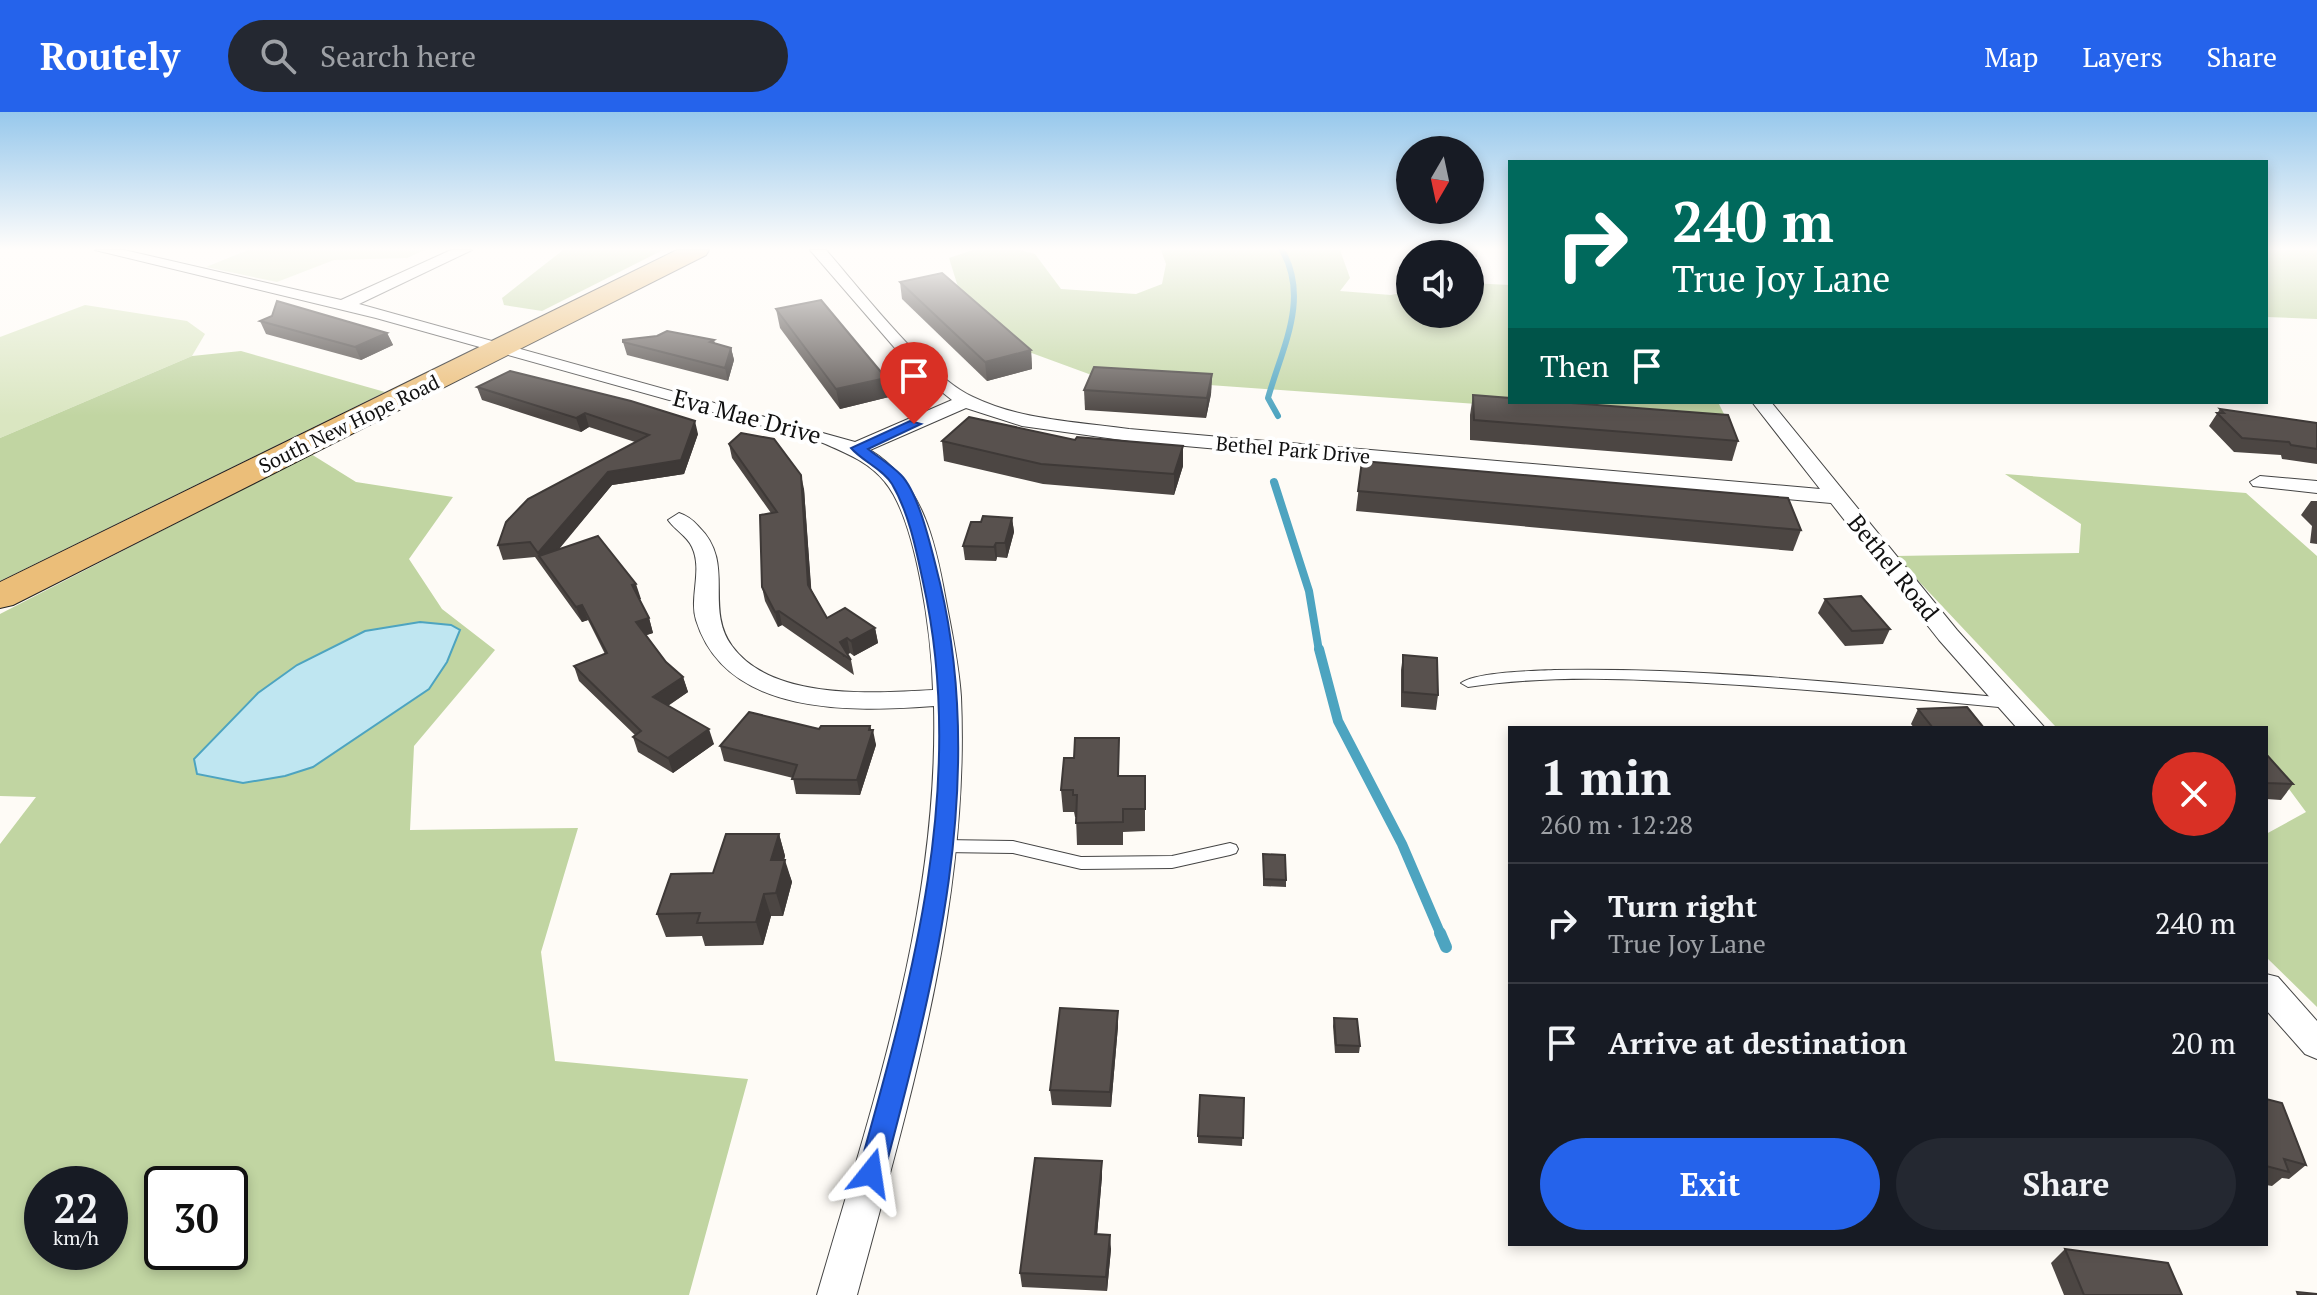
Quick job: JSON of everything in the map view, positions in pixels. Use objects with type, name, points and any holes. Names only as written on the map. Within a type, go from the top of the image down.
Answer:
[{"type":"main road","name":"South New Hope Road","points":[[0,597],[587,305]]},
{"type":"street","name":"Eva Mae Drive","points":[[345,305],[858,448],[897,479],[920,531],[943,633],[948,697],[948,803],[917,1005],[837,1295]]},
{"type":"street","name":"Bethel Park Drive","points":[[866,305],[919,365],[965,401],[1022,420],[1129,435],[1835,497]]},
{"type":"street","points":[[858,448],[965,401]]},
{"type":"street","name":"Bethel Road","points":[[1763,404],[1948,635],[2030,726]]},
{"type":"street","points":[[2260,482],[2317,487]]},
{"type":"street","points":[[679,520],[701,539],[709,558],[706,616],[716,642],[729,659],[749,674],[782,689],[838,701],[948,697]]},
{"type":"street","points":[[2268,989],[2317,1044]]},
{"type":"lane","points":[[1468,683],[1516,677],[1652,676],[1786,683],[2010,703]]},
{"type":"lane","points":[[943,846],[1013,847],[1081,863],[1172,862],[1230,849]]},
{"type":"green space","points":[[84,305],[187,321],[205,334],[192,356],[0,438],[0,337]]},
{"type":"green space","points":[[505,305],[553,305],[542,311]]},
{"type":"green space","points":[[976,305],[1396,305],[1396,328],[1484,328],[1484,305],[1508,305],[1508,404],[1719,404],[1728,422],[1097,377],[1018,348]]},
{"type":"green space","points":[[2268,305],[2317,305],[2317,319],[2268,317]]},
{"type":"green space","points":[[241,351],[385,392],[0,581],[0,438],[192,356]]},
{"type":"green space","points":[[311,454],[356,482],[453,497],[409,559],[442,609],[495,650],[414,746],[410,830],[578,828],[541,952],[555,1061],[748,1079],[689,1295],[0,1295],[0,844],[36,797],[0,796],[0,614]]},
{"type":"green space","points":[[2005,474],[2246,493],[2317,556],[2317,1007],[2268,959],[2268,833],[2306,812],[2268,761],[2268,726],[2055,726],[1895,556],[2079,553],[2081,524]]},
{"type":"water","points":[[420,622],[451,625],[460,630],[447,662],[429,689],[313,767],[285,776],[243,783],[197,774],[194,759],[258,693],[297,665],[365,631]]},
{"type":"building","points":[[276,305],[291,305],[387,333],[355,347],[260,321],[272,316]]},
{"type":"building","points":[[825,305],[886,378],[836,389],[776,309]]},
{"type":"building","points":[[925,305],[979,305],[1031,350],[985,362]]},
{"type":"building","points":[[667,331],[714,340],[710,342],[731,348],[725,368],[623,342],[657,336]]},
{"type":"building","points":[[1094,367],[1212,374],[1207,398],[1084,390]]},
{"type":"building","points":[[510,371],[631,401],[695,421],[681,460],[608,472],[538,553],[530,542],[498,545],[506,522],[528,499],[649,435],[585,413],[576,418],[477,387]]},
{"type":"building","points":[[1473,395],[1508,398],[1508,404],[1584,404],[1728,415],[1738,441],[1474,420]]},
{"type":"building","points":[[2220,409],[2317,423],[2317,449],[2291,445],[2289,442],[2242,438],[2217,413],[2224,413]]},
{"type":"building","points":[[969,417],[1075,440],[1077,437],[1183,446],[1174,474],[1041,464],[942,441]]},
{"type":"building","points":[[741,433],[774,439],[801,475],[808,585],[827,618],[845,608],[875,628],[851,641],[847,638],[840,642],[851,660],[779,611],[775,612],[762,587],[760,515],[777,512],[729,444]]},
{"type":"building","points":[[1362,461],[1788,498],[1801,530],[1358,491]]},
{"type":"building","points":[[983,516],[1012,518],[1005,543],[996,543],[994,547],[963,546],[971,522],[981,522]]},
{"type":"building","points":[[598,536],[636,584],[632,585],[649,618],[636,622],[666,662],[683,677],[653,697],[709,729],[668,758],[633,737],[641,731],[574,666],[607,653],[582,605],[576,607],[539,556]]},
{"type":"building","points":[[1861,596],[1890,629],[1852,631],[1825,599]]},
{"type":"building","points":[[1403,655],[1437,658],[1438,695],[1403,692]]},
{"type":"building","points":[[1967,707],[1982,726],[1931,726],[1918,709]]},
{"type":"building","points":[[749,712],[819,729],[821,726],[870,726],[869,730],[873,730],[857,780],[792,779],[797,765],[720,746]]},
{"type":"building","points":[[1075,738],[1119,738],[1118,776],[1145,776],[1145,809],[1123,809],[1123,822],[1076,823],[1077,795],[1073,795],[1073,790],[1061,790],[1064,758],[1074,758]]},
{"type":"building","points":[[2268,756],[2293,784],[2268,783]]},
{"type":"building","points":[[726,834],[779,834],[771,860],[785,860],[776,893],[764,894],[756,922],[697,923],[700,913],[657,914],[671,874],[713,873]]},
{"type":"building","points":[[1263,854],[1285,855],[1286,880],[1264,879]]},
{"type":"building","points":[[1060,1008],[1118,1011],[1110,1092],[1050,1090]]},
{"type":"building","points":[[1334,1018],[1357,1019],[1360,1046],[1336,1045]]},
{"type":"building","points":[[1200,1095],[1244,1098],[1243,1138],[1198,1136]]},
{"type":"building","points":[[2268,1100],[2282,1103],[2306,1165],[2284,1159],[2289,1172],[2268,1167]]},
{"type":"building","points":[[1035,1158],[1102,1161],[1095,1234],[1110,1235],[1106,1277],[1020,1273]]},
{"type":"building","points":[[2065,1249],[2168,1263],[2182,1295],[2084,1295]]},
{"type":"waterway","points":[[1278,416],[1268,398],[1294,305]]},
{"type":"waterway","points":[[1274,482],[1309,591],[1319,651]]},
{"type":"waterway","points":[[1319,649],[1338,721],[1402,844],[1441,935]]},
{"type":"waterway","points":[[1440,933],[1446,947]]},
{"type":"route","points":[[871,1173],[917,1005],[940,874],[948,803],[948,697],[943,633],[920,531],[897,479],[858,448],[914,424]]}]
